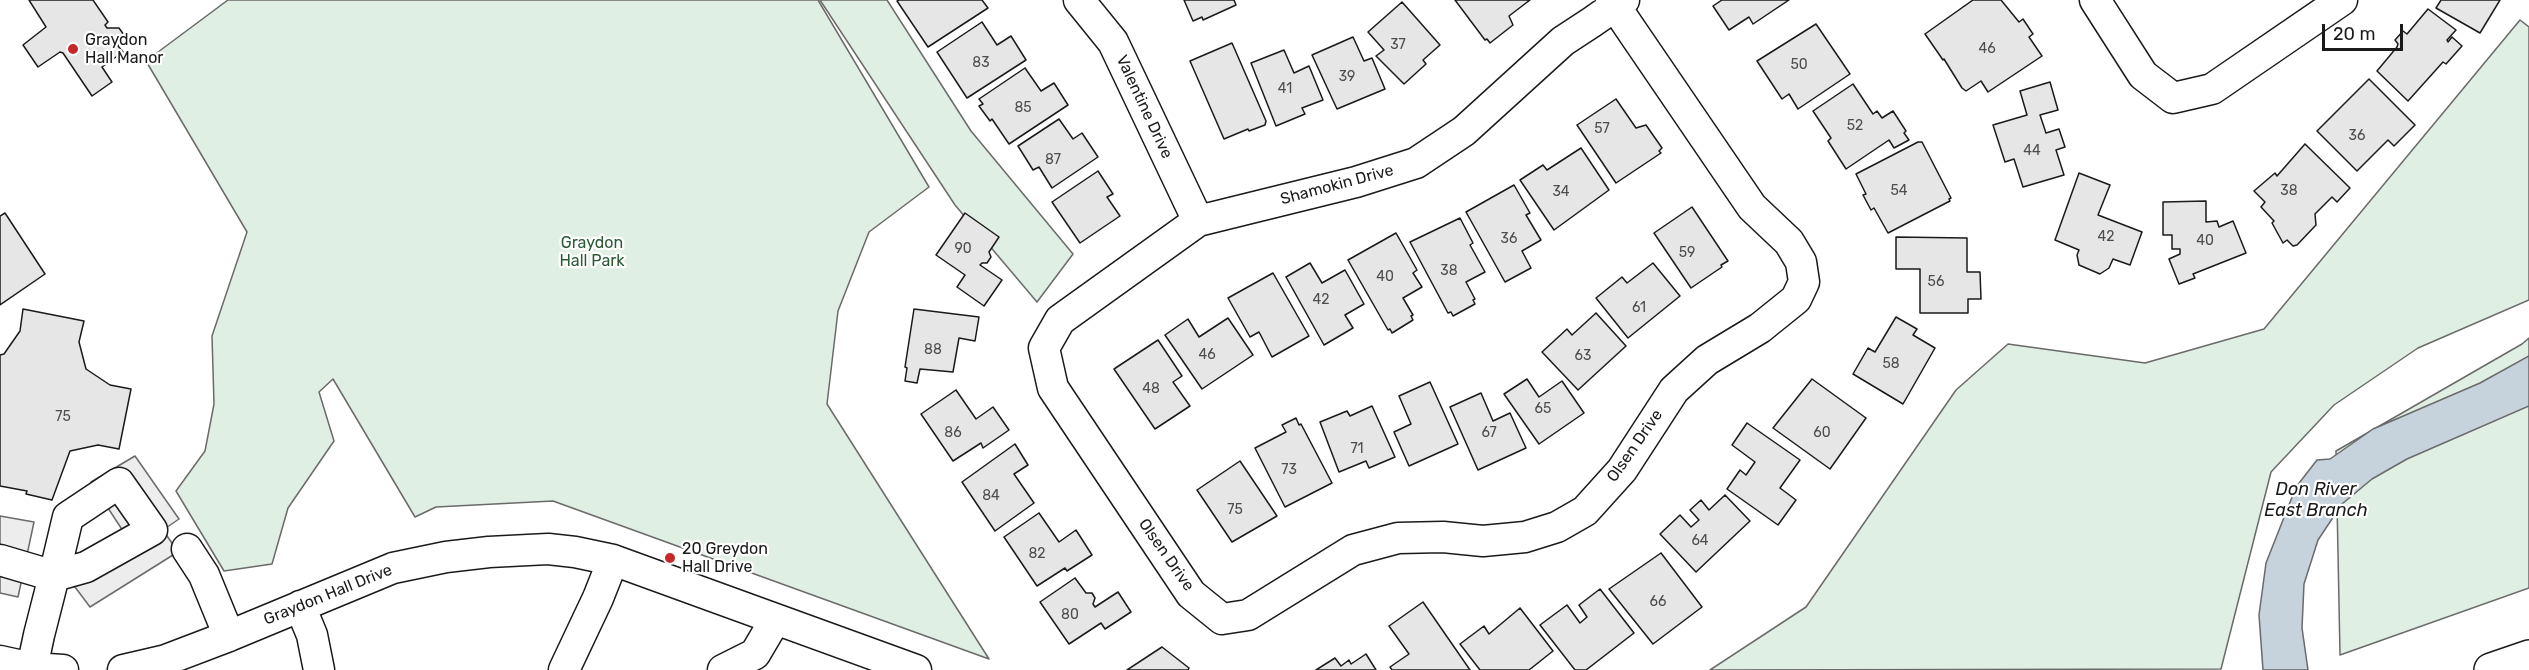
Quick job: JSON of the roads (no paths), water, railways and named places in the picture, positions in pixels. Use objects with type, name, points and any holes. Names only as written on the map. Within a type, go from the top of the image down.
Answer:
[{"type":"main road","points":[[2491,670],[2529,657]]},
{"type":"street","name":"Valentine Drive","points":[[1079,0],[1113,42],[1198,220]]},
{"type":"street","points":[[2095,0],[2143,75],[2173,98],[2212,89],[2342,0]]},
{"type":"street","name":"Shamokin Drive","points":[[1044,348],[1060,320],[1198,220],[1356,182],[1416,163],[1464,131],[1563,41],[1616,2]]},
{"type":"street","name":"Olsen Drive","points":[[1044,348],[1053,388],[1191,594],[1222,620],[1248,615],[1353,550],[1398,538],[1443,537],[1483,541],[1525,537],[1557,527],[1585,511],[1622,470],[1674,390],[1707,360],[1760,328],[1782,311],[1796,298],[1804,282],[1800,262],[1789,242],[1752,207],[1616,2]]},
{"type":"street","points":[[187,549],[204,575],[229,636]]},
{"type":"street","name":"Graydon Hall Drive","points":[[123,670],[180,662],[229,636],[393,568],[446,556],[548,549],[613,560],[916,670]]},
{"type":"street","points":[[564,670],[613,560]]},
{"type":"street","points":[[0,561],[54,576],[32,668]]},
{"type":"street","points":[[300,606],[312,635],[319,670]]},
{"type":"street","points":[[723,670],[757,662],[775,620]]},
{"type":"street","points":[[0,661],[32,668],[63,670]]},
{"type":"water","name":"Don River East Branch","points":[[2529,356],[2529,406],[2407,459],[2372,479],[2342,504],[2318,540],[2304,584],[2302,628],[2308,670],[2263,670],[2259,615],[2266,563],[2296,487],[2317,460],[2330,459],[2373,429],[2480,383]]},
{"type":"place","name":"Graydon Hall Manor","points":[[73,49]]},
{"type":"place","name":"20 Greydon Hall Drive","points":[[670,558]]},
{"type":"park label","name":"Graydon Hall Park","points":[[592,252]]}]
